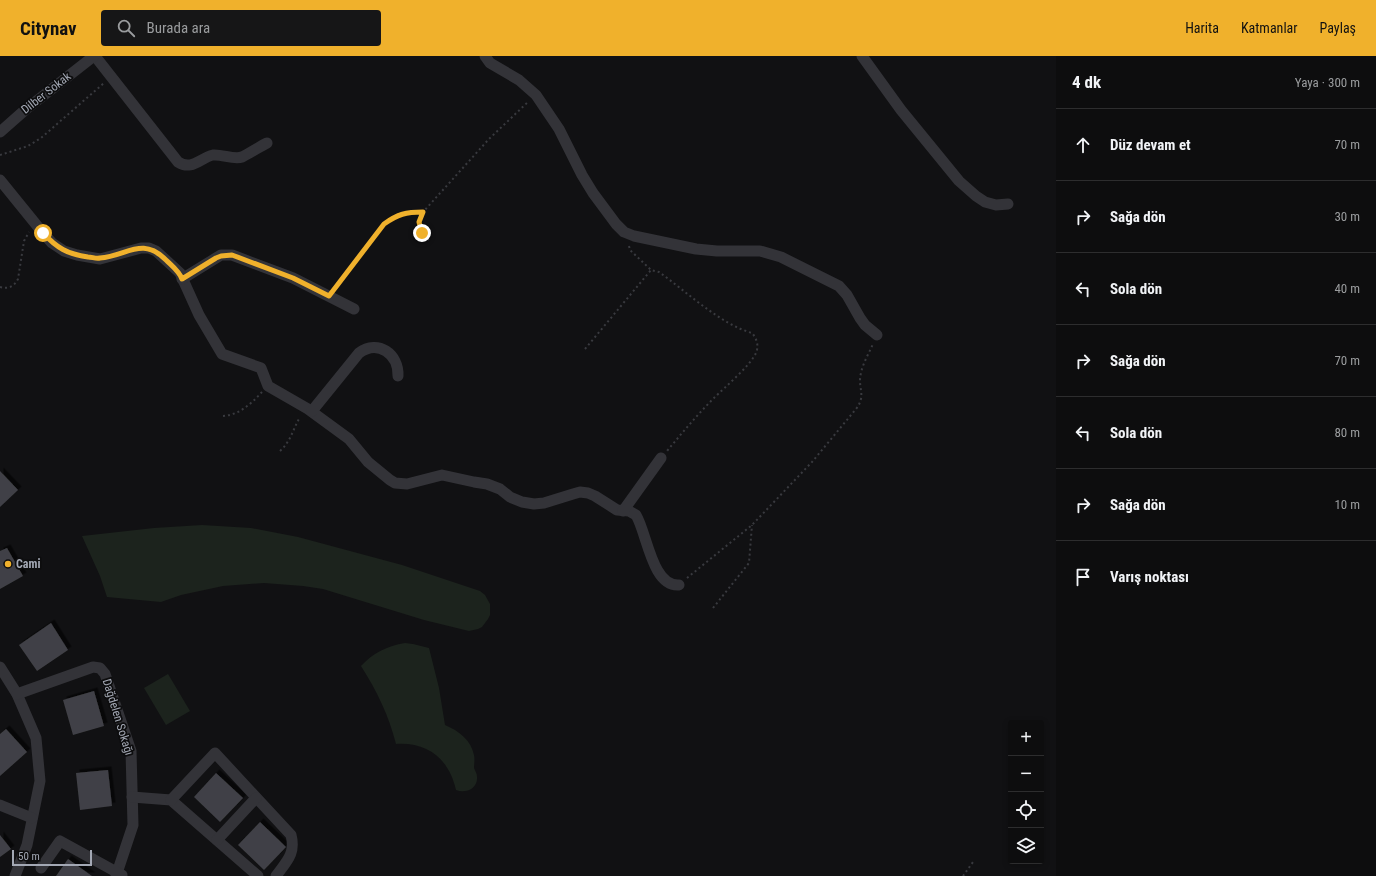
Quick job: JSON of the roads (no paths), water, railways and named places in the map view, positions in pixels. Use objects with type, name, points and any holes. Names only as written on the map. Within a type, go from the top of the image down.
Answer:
[{"type":"street","points":[[94,56],[178,162],[190,165],[213,155],[240,158],[267,143]]},
{"type":"street","name":"Dilber Sokak","points":[[0,132],[25,110],[94,56]]},
{"type":"street","points":[[485,56],[490,63],[519,80],[536,95],[559,129],[582,175],[593,193],[616,224],[629,234],[639,238],[701,250],[760,252],[781,257],[839,286],[848,296],[860,318],[877,335]]},
{"type":"street","points":[[862,56],[901,110],[959,182],[985,202],[996,205],[1008,204]]},
{"type":"street","points":[[0,180],[52,243],[64,251],[100,259],[141,248],[149,248],[156,251],[180,274],[199,315],[222,354],[261,368],[268,386],[310,410],[349,439],[368,462],[395,483],[407,484],[442,475],[487,484],[500,489],[510,497],[522,502],[534,504],[544,503],[580,492],[588,493],[617,510],[629,511],[636,515],[656,568],[667,583],[670,585],[678,585]]},
{"type":"street","points":[[182,279],[216,258],[232,255],[293,278],[354,309]]},
{"type":"street","points":[[310,410],[359,353],[364,350],[375,348],[388,352],[393,356],[396,362],[398,376]]},
{"type":"street","points":[[623,511],[661,458]]},
{"type":"street","points":[[0,667],[17,694],[36,738],[40,781],[27,845],[15,876]]},
{"type":"street","name":"Dağdelen Sokağı","points":[[17,694],[93,667],[100,668],[105,674],[131,751],[133,825],[119,875]]},
{"type":"street","points":[[171,800],[214,753],[291,835],[292,853],[276,876]]},
{"type":"street","points":[[132,797],[171,800],[258,876]]},
{"type":"street","points":[[217,840],[256,798]]},
{"type":"street","points":[[0,805],[32,818]]},
{"type":"street","points":[[41,868],[60,841],[119,875]]},
{"type":"place","name":"Cami","points":[[8,564]]}]
